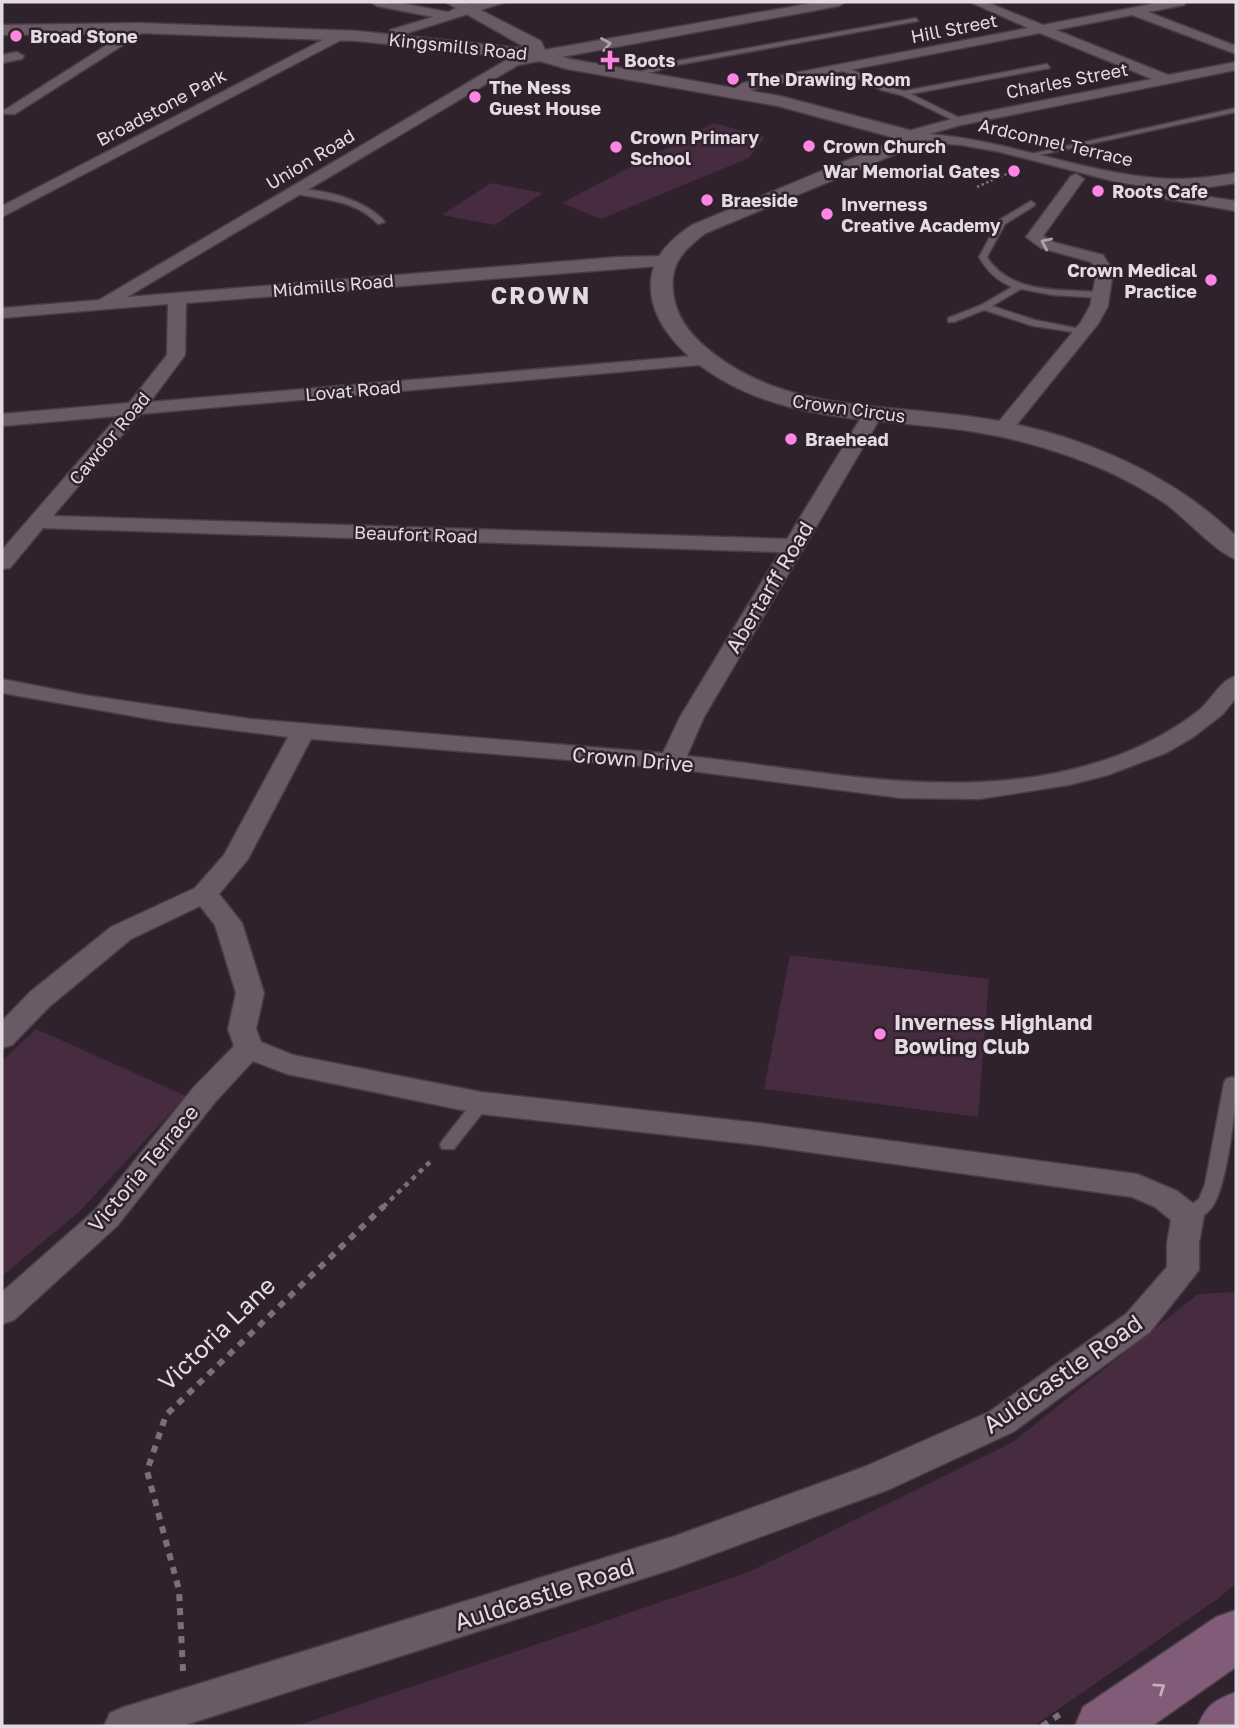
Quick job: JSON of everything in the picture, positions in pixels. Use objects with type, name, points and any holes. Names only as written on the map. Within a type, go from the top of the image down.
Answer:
[{"type":"main road","points":[[1104,1726],[1236,1636]]},
{"type":"main road","points":[[1227,1726],[1236,1719]]},
{"type":"street","points":[[377,2],[458,9],[535,45],[538,55]]},
{"type":"street","points":[[395,33],[458,9],[500,2]]},
{"type":"street","name":"Union Road","points":[[105,303],[513,62],[538,55],[839,2]]},
{"type":"street","points":[[975,2],[1167,80]]},
{"type":"street","points":[[1111,2],[1236,50]]},
{"type":"street","name":"Hill Street","points":[[735,93],[743,87],[757,84],[1180,2]]},
{"type":"street","points":[[10,111],[140,29]]},
{"type":"street","name":"Kingsmills Road","points":[[2,30],[140,29],[387,38],[538,55],[567,64],[817,110],[895,131],[907,137]]},
{"type":"street","name":"Broadstone Park","points":[[2,212],[338,36]]},
{"type":"street","points":[[2,59],[17,56]]},
{"type":"street","name":"Charles Street","points":[[907,137],[959,121],[1236,66]]},
{"type":"street","points":[[664,261],[677,243],[699,229],[894,148],[907,137]]},
{"type":"street","name":"Ardconnel Terrace","points":[[907,137],[961,140],[1025,161],[1127,179],[1193,184],[1236,178]]},
{"type":"street","points":[[1025,161],[1076,179],[1232,206]]},
{"type":"street","points":[[1003,429],[1083,332],[1099,306],[1105,271],[1097,259],[1047,245],[1034,237],[1076,179]]},
{"type":"street","name":"Midmills Road","points":[[2,313],[618,262],[664,261]]},
{"type":"street","name":"Crown Circus","points":[[664,261],[661,284],[664,306],[678,334],[704,360],[739,382],[779,397],[872,415],[1003,429],[1054,443],[1136,475],[1191,508],[1236,551]]},
{"type":"street","name":"Cawdor Road","points":[[2,563],[135,408],[176,355],[177,297]]},
{"type":"street","name":"Lovat Road","points":[[2,420],[704,360]]},
{"type":"street","name":"Abertarff Road","points":[[672,761],[692,717],[872,415]]},
{"type":"street","name":"Beaufort Road","points":[[37,522],[794,546]]},
{"type":"street","name":"Crown Drive","points":[[2,687],[78,703],[302,733],[672,761],[887,789],[979,791],[1046,782],[1115,765],[1166,745],[1208,715],[1236,683]]},
{"type":"street","points":[[2,1038],[40,999],[121,933],[204,894],[235,859],[302,733]]},
{"type":"street","points":[[204,894],[228,923],[250,993],[242,1029],[249,1048],[287,1064],[481,1103],[758,1134],[1137,1186],[1166,1199],[1188,1216]]},
{"type":"street","name":"Victoria Terrace","points":[[2,1311],[106,1218],[205,1094],[249,1048]]},
{"type":"street","name":"Auldcastle Road","points":[[124,1726],[676,1552],[877,1478],[1001,1422],[1138,1323],[1183,1270],[1188,1216]]},
{"type":"lane","points":[[634,75],[676,63],[916,20]]},
{"type":"lane","points":[[904,93],[1047,65]]},
{"type":"lane","points":[[841,68],[884,88],[904,93],[959,121]]},
{"type":"lane","points":[[1025,161],[1236,110]]},
{"type":"lane","points":[[294,191],[356,204],[374,213],[381,222]]},
{"type":"lane","points":[[1031,204],[1002,222],[982,257],[988,270],[1017,287],[1102,295]]},
{"type":"lane","points":[[951,320],[984,307],[1017,287]]},
{"type":"lane","points":[[984,307],[1033,323],[1083,332]]},
{"type":"lane","points":[[1188,1216],[1206,1203],[1213,1184],[1232,1083]]},
{"type":"lane","points":[[448,1145],[481,1103]]},
{"type":"path","points":[[977,187],[1025,161]]},
{"type":"path","name":"Victoria Lane","points":[[185,1707],[179,1590],[147,1471],[166,1415],[448,1145]]},
{"type":"shaded area","points":[[714,123],[765,137],[749,158],[601,219],[562,203]]},
{"type":"shaded area","points":[[491,183],[543,193],[495,225],[442,215]]},
{"type":"shaded area","name":"Inverness Highland Bowling Club","points":[[790,955],[989,979],[978,1117],[764,1089]]},
{"type":"shaded area","points":[[36,1029],[186,1096],[80,1211],[2,1276],[2,1061]]},
{"type":"shaded area","points":[[1236,1292],[1236,1583],[1219,1598],[1034,1726],[296,1726],[749,1572],[1013,1442],[1198,1294]]},
{"type":"place","name":"Broad Stone","points":[[16,36]]},
{"type":"place","name":"Boots","points":[[610,60]]},
{"type":"place","name":"The Drawing Room","points":[[733,79]]},
{"type":"place","name":"The Ness Guest House","points":[[475,97]]},
{"type":"place","name":"Crown Church","points":[[809,146]]},
{"type":"place","name":"Crown Primary School","points":[[616,147]]},
{"type":"place","name":"War Memorial Gates","points":[[1014,171]]},
{"type":"place","name":"Roots Cafe","points":[[1098,191]]},
{"type":"place","name":"Braeside","points":[[707,200]]},
{"type":"place","name":"Inverness Creative Academy","points":[[827,214]]},
{"type":"place","name":"Crown Medical Practice","points":[[1211,280]]},
{"type":"place","name":"Braehead","points":[[791,439]]},
{"type":"place","name":"Inverness Highland Bowling Club","points":[[880,1034]]},
{"type":"district","name":"CROWN","points":[[541,295]]}]
